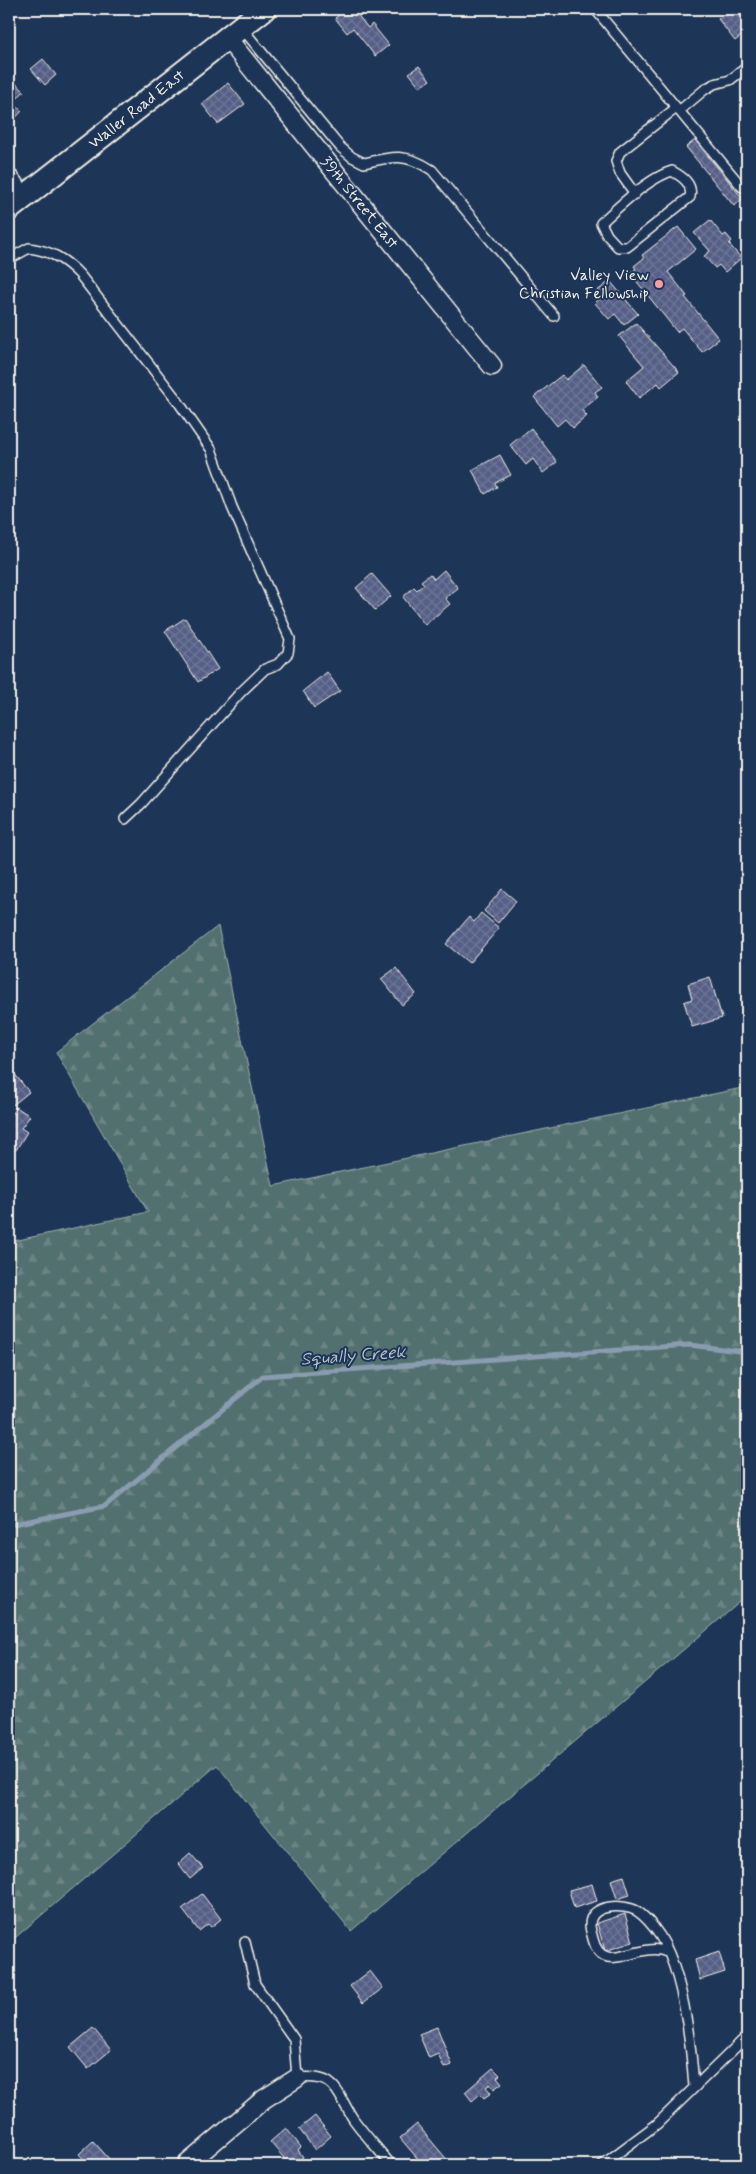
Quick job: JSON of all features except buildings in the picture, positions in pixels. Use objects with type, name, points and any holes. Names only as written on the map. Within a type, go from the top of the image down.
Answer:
[{"type":"street","name":"Waller Road East","points":[[16,203],[264,9]]},
{"type":"street","name":"39th Street East","points":[[234,32],[492,366]]},
{"type":"street","points":[[9,178],[16,203]]},
{"type":"street","points":[[186,2165],[264,2099],[297,2078]]},
{"type":"lane","points":[[595,9],[742,187]]},
{"type":"lane","points":[[234,32],[340,147],[352,157],[364,163],[390,156],[403,157],[420,162],[432,170],[554,316]]},
{"type":"lane","points":[[635,194],[620,174],[616,160],[620,152],[704,90],[714,84],[730,80],[747,67]]},
{"type":"lane","points":[[672,171],[685,178],[692,191],[690,197],[627,247],[618,247],[607,235],[601,223],[635,194],[664,173],[672,171]]},
{"type":"lane","points":[[9,259],[29,248],[53,254],[67,261],[80,275],[177,400],[211,449],[232,507],[290,639],[288,653],[278,664],[266,669],[240,693],[141,804],[125,819]]},
{"type":"lane","points":[[668,1952],[660,1949],[648,1949],[606,1958],[596,1950],[590,1924],[592,1917],[607,1907],[619,1906],[635,1910],[646,1918],[661,1937],[668,1952],[674,1967],[683,2008],[694,2087]]},
{"type":"lane","points":[[244,1942],[255,1984],[294,2039],[297,2078],[310,2077],[320,2079],[331,2083],[339,2090],[353,2118],[391,2165]]},
{"type":"lane","points":[[602,2165],[657,2124],[747,2036]]},
{"type":"green space","points":[[218,926],[273,1186],[747,1087],[747,1596],[351,1931],[217,1765],[9,1943],[9,1242],[148,1212],[56,1052]]},
{"type":"waterway","name":"Squally Creek","points":[[9,1525],[105,1506],[263,1376],[689,1345],[747,1352]]},
{"type":"place","name":"Valley View Christian Fellowship","points":[[659,284]]}]
